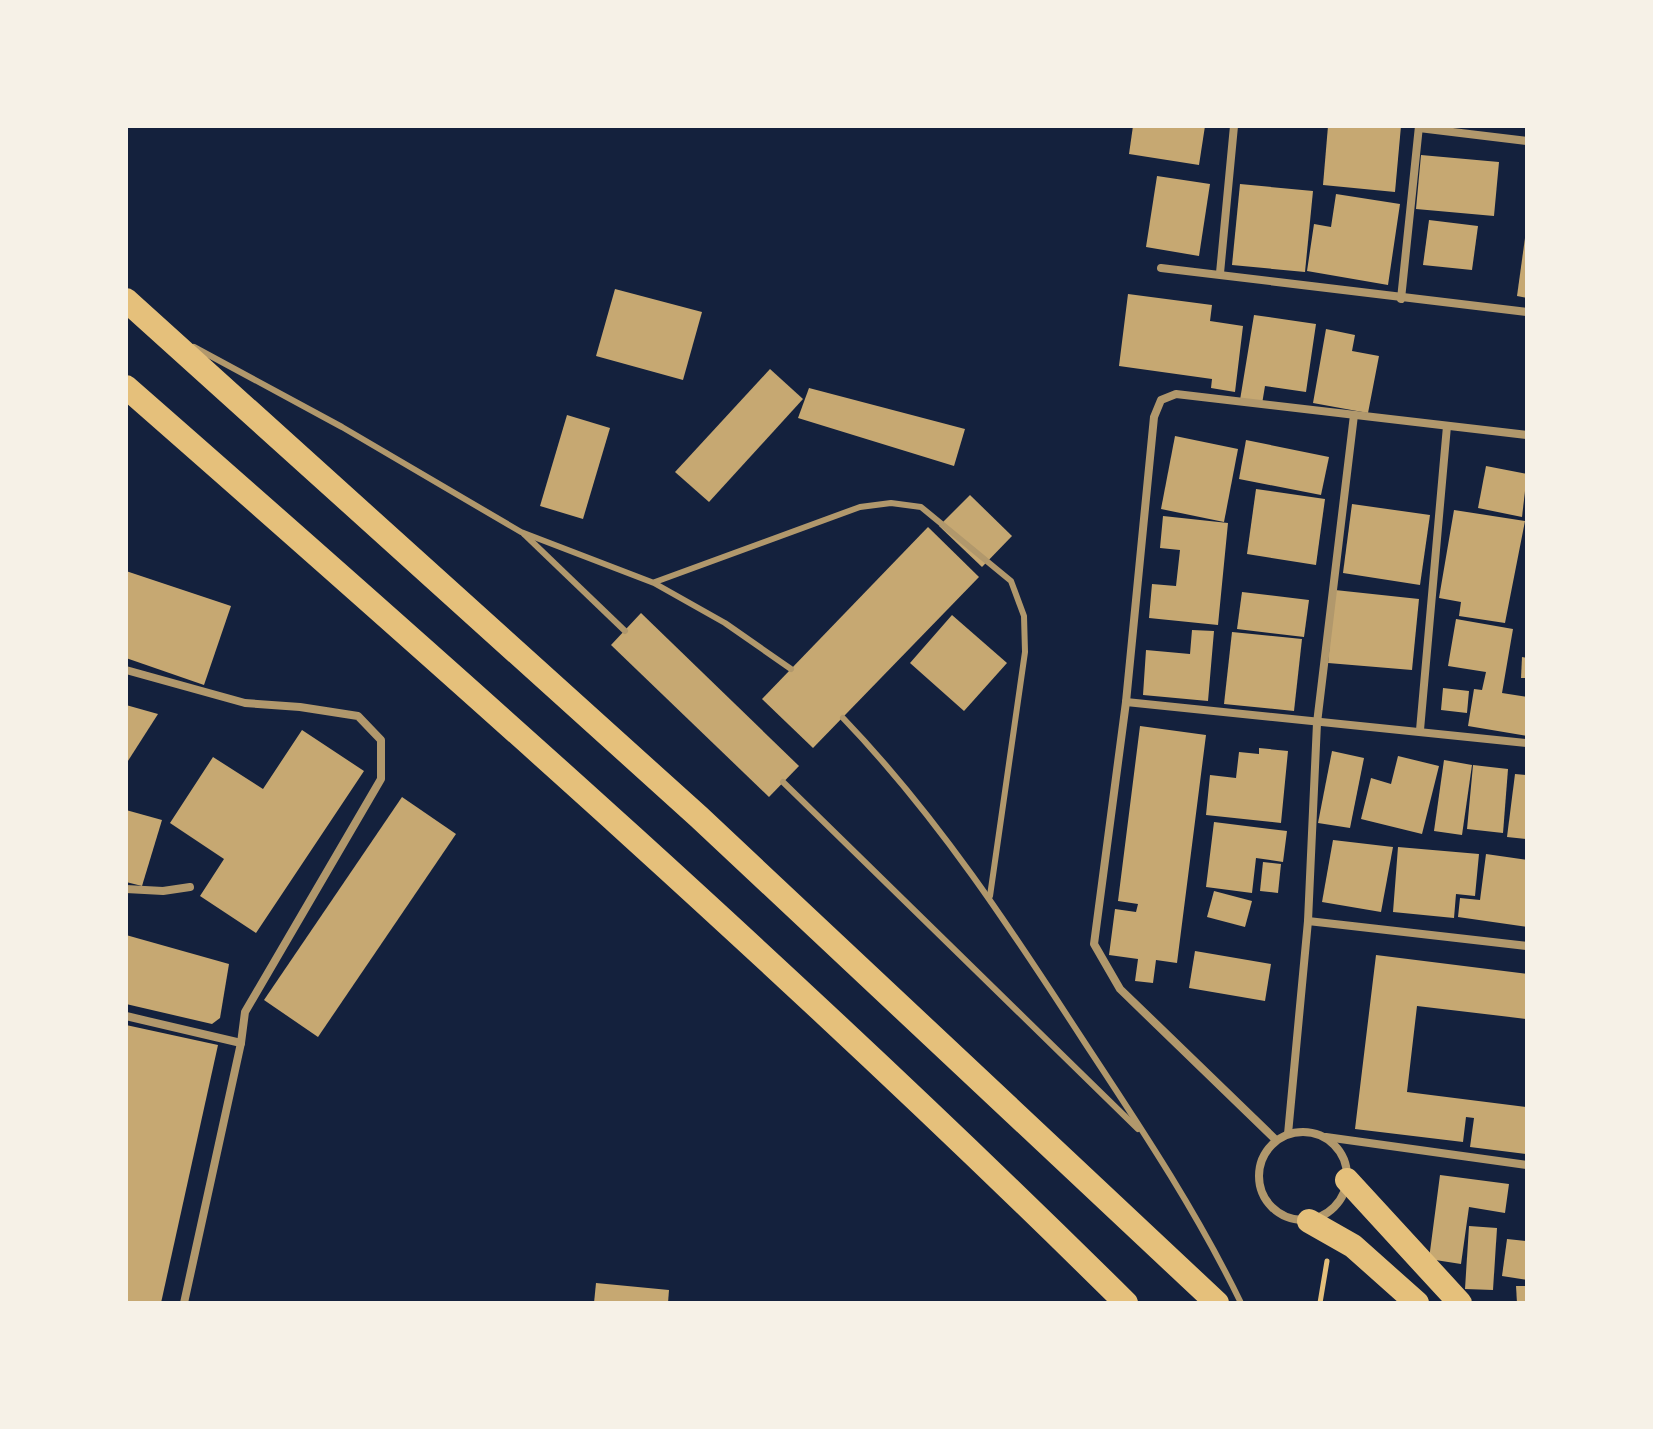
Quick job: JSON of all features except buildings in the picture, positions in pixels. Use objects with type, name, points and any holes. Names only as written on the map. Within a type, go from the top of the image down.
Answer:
[{"type":"highway","points":[[126,300],[699,817],[1217,1303]]},
{"type":"highway","points":[[126,387],[391,619],[769,963],[1126,1303]]},
{"type":"highway","points":[[1347,1180],[1460,1303]]},
{"type":"highway","points":[[1309,1221],[1333,1233],[1369,1259],[1417,1303]]},
{"type":"street","points":[[1220,273],[1234,126]]},
{"type":"street","points":[[1401,299],[1419,127],[1527,141]]},
{"type":"street","points":[[1161,268],[1527,312]]},
{"type":"street","points":[[1276,1140],[1120,989],[1094,944],[1126,702],[1154,417],[1161,400],[1176,394],[1527,435]]},
{"type":"street","points":[[1288,1134],[1308,921],[1317,723],[1354,415]]},
{"type":"street","points":[[1420,730],[1447,426]]},
{"type":"street","points":[[126,670],[245,703],[358,716],[381,740],[381,779],[245,1012],[241,1043],[184,1303]]},
{"type":"street","points":[[1126,702],[1527,743]]},
{"type":"street","points":[[126,889],[163,891],[190,887]]},
{"type":"street","points":[[1308,921],[1527,946]]},
{"type":"street","points":[[126,1016],[241,1043]]},
{"type":"street","points":[[1324,1137],[1341,1155],[1347,1180],[1335,1207],[1309,1221],[1280,1215],[1261,1193],[1260,1164],[1276,1140],[1288,1134],[1311,1133],[1527,1165]]},
{"type":"lane","points":[[152,324],[361,438],[521,532],[654,583],[725,623],[791,669]]},
{"type":"lane","points":[[654,583],[860,507],[891,503],[921,507],[1011,581],[1024,616],[1025,652],[990,896]]},
{"type":"lane","points":[[521,532],[625,631]]},
{"type":"lane","points":[[843,718],[932,818],[990,896],[1150,1140],[1199,1220],[1241,1303]]},
{"type":"lane","points":[[783,782],[1150,1140]]},
{"type":"path","points":[[1320,1303],[1333,1233]]}]
